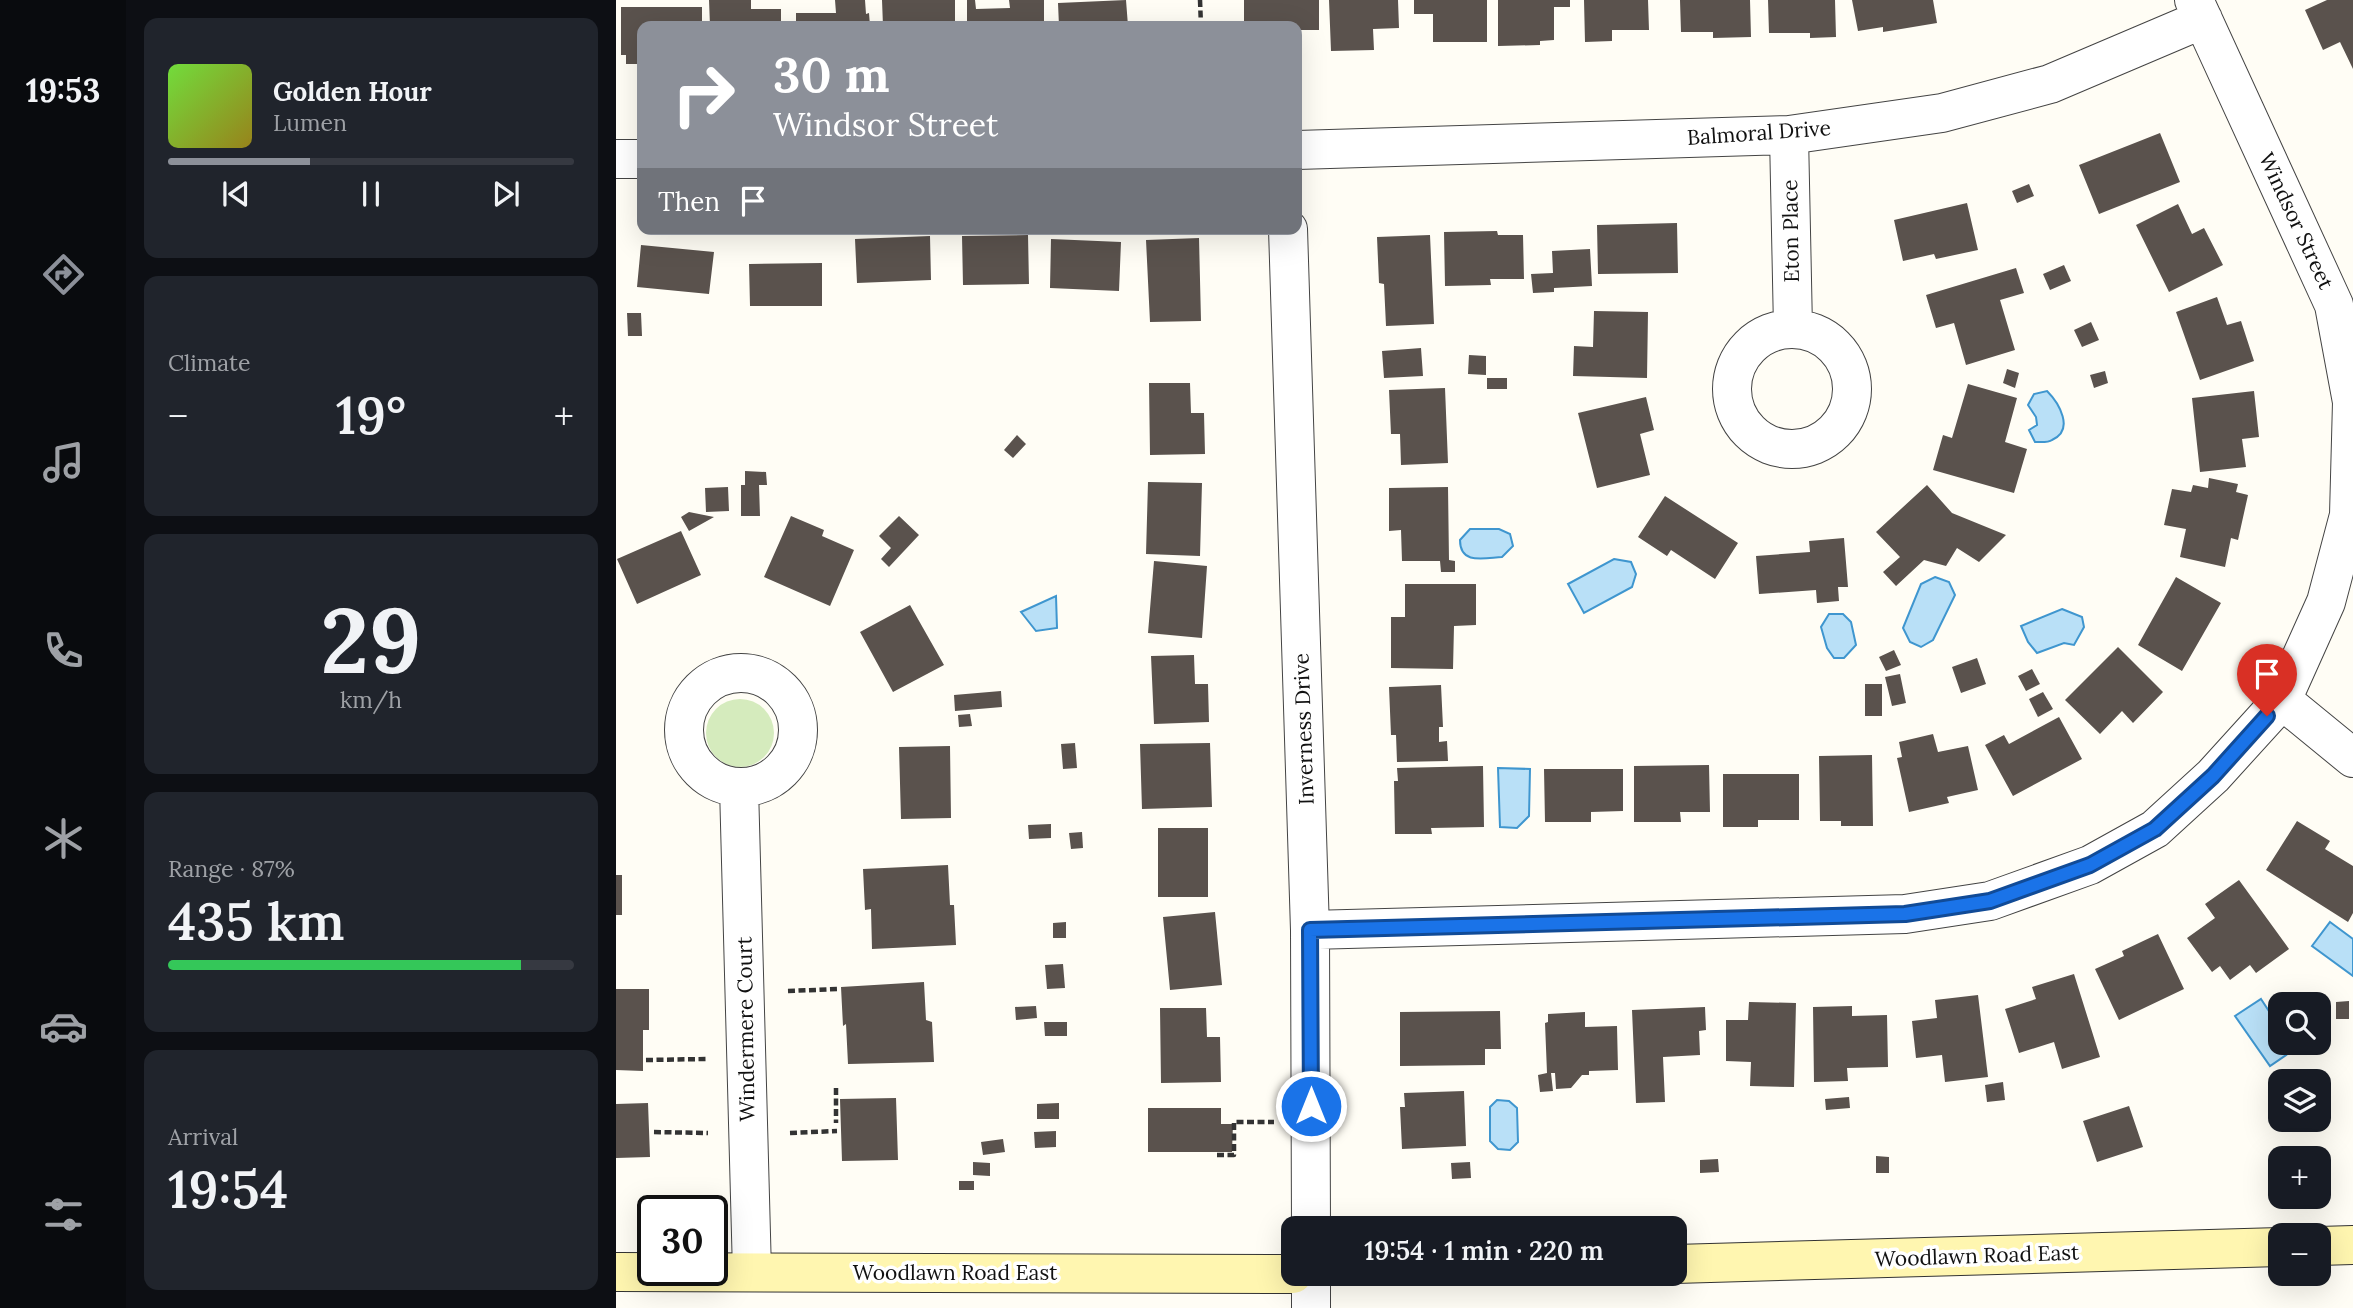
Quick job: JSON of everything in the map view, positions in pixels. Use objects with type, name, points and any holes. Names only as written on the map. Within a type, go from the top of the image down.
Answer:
[{"type":"main road","points":[[2331,1246],[2353,1245]]},
{"type":"main road","name":"Woodlawn Road East","points":[[1687,1264],[2268,1247]]},
{"type":"main road","name":"Woodlawn Road East","points":[[616,1272],[1281,1274]]},
{"type":"street","name":"Balmoral Drive","points":[[1302,150],[1789,135],[1942,113],[2050,84],[2199,9]]},
{"type":"street","name":"Windsor Street","points":[[1310,930],[1905,914],[1990,901],[2090,865],[2155,829],[2213,776],[2282,700],[2326,602],[2349,515],[2353,402],[2334,305],[2199,9]]},
{"type":"street","name":"Eton Place","points":[[1789,135],[1793,328]]},
{"type":"street","points":[[616,159],[637,159]]},
{"type":"street","name":"Inverness Drive","points":[[1289,235],[1310,930],[1311,1216]]},
{"type":"street","points":[[2282,700],[2353,758]]},
{"type":"street","name":"Windermere Court","points":[[739,787],[752,1272]]},
{"type":"street","points":[[1311,1286],[1311,1308]]},
{"type":"path","points":[[1200,0],[1201,21]]},
{"type":"path","points":[[788,992],[838,989]]},
{"type":"path","points":[[646,1059],[706,1059]]},
{"type":"path","points":[[836,1088],[836,1123]]},
{"type":"path","points":[[1217,1155],[1234,1155],[1234,1122],[1273,1122]]},
{"type":"path","points":[[790,1133],[837,1131]]},
{"type":"path","points":[[654,1132],[708,1133]]},
{"type":"green space","points":[[740,699],[753,702],[764,709],[771,720],[774,733],[771,746],[764,757],[753,764],[740,767],[727,764],[716,757],[709,746],[706,733],[709,720],[716,709],[727,702]]},
{"type":"water","points":[[2047,391],[2063,416],[2063,430],[2050,441],[2035,442],[2029,430],[2037,425],[2036,417],[2028,405],[2034,394]]},
{"type":"water","points":[[1470,529],[1499,529],[1510,534],[1513,546],[1502,557],[1469,557],[1461,548],[1460,540]]},
{"type":"water","points":[[1614,559],[1631,562],[1636,574],[1632,587],[1584,613],[1568,584]]},
{"type":"water","points":[[1935,577],[1949,582],[1955,595],[1933,640],[1921,647],[1910,642],[1903,628],[1921,584]]},
{"type":"water","points":[[1056,596],[1057,628],[1036,631],[1021,612]]},
{"type":"water","points":[[2062,609],[2082,617],[2084,627],[2074,645],[2064,643],[2037,653],[2028,642],[2021,626]]},
{"type":"water","points":[[1829,614],[1843,614],[1851,622],[1856,645],[1844,658],[1834,658],[1827,648],[1821,627]]},
{"type":"water","points":[[1498,768],[1530,769],[1529,816],[1517,828],[1500,827]]},
{"type":"water","points":[[2330,922],[2353,939],[2353,976],[2312,946]]},
{"type":"water","points":[[2261,999],[2268,1010],[2268,1055],[2286,1055],[2270,1066],[2235,1016]]},
{"type":"water","points":[[1497,1100],[1509,1101],[1517,1108],[1518,1142],[1510,1150],[1498,1149],[1490,1141],[1490,1107]]},
{"type":"building","points":[[709,0],[751,0],[751,9],[781,9],[781,21],[710,21]]},
{"type":"building","points":[[835,0],[865,0],[870,21],[796,21],[796,13],[836,13]]},
{"type":"building","points":[[882,0],[955,0],[955,21],[883,21]]},
{"type":"building","points":[[967,0],[975,0],[976,9],[1010,8],[1009,0],[1044,0],[1044,21],[967,21]]},
{"type":"building","points":[[1126,0],[1128,21],[1059,21],[1058,3]]},
{"type":"building","points":[[1244,0],[1319,0],[1319,30],[1302,30],[1302,21],[1244,21]]},
{"type":"building","points":[[1329,0],[1398,0],[1399,28],[1373,29],[1374,50],[1331,51]]},
{"type":"building","points":[[1414,0],[1487,0],[1487,42],[1433,42],[1433,14],[1414,14]]},
{"type":"building","points":[[1498,0],[1570,0],[1570,7],[1554,7],[1554,40],[1540,41],[1540,45],[1498,46]]},
{"type":"building","points":[[1584,0],[1648,0],[1649,30],[1612,30],[1612,41],[1585,42]]},
{"type":"building","points":[[1680,0],[1750,0],[1751,37],[1713,38],[1713,32],[1681,32]]},
{"type":"building","points":[[1768,0],[1835,0],[1836,37],[1810,38],[1810,33],[1769,33]]},
{"type":"building","points":[[1852,0],[1933,0],[1937,23],[1883,32],[1883,27],[1858,31]]},
{"type":"building","points":[[2327,0],[2353,0],[2353,69],[2340,42],[2323,50],[2305,10]]},
{"type":"building","points":[[621,7],[702,7],[702,21],[637,21],[637,64],[626,64],[626,55],[621,55]]},
{"type":"building","points":[[2160,133],[2180,182],[2099,214],[2079,165]]},
{"type":"building","points":[[2029,184],[2034,196],[2017,203],[2012,191]]},
{"type":"building","points":[[1967,203],[1978,250],[1936,259],[1934,254],[1903,261],[1894,220]]},
{"type":"building","points":[[2178,204],[2192,234],[2204,228],[2223,265],[2169,292],[2136,225]]},
{"type":"building","points":[[1677,223],[1678,273],[1598,274],[1597,225]]},
{"type":"building","points":[[1497,231],[1498,235],[1523,235],[1524,279],[1490,279],[1491,285],[1445,286],[1444,232]]},
{"type":"building","points":[[1028,235],[1029,284],[963,285],[962,236]]},
{"type":"building","points":[[1430,235],[1434,324],[1386,326],[1384,284],[1379,283],[1377,237]]},
{"type":"building","points":[[930,236],[931,280],[857,283],[855,239]]},
{"type":"building","points":[[1199,238],[1201,321],[1150,322],[1146,240]]},
{"type":"building","points":[[1051,239],[1121,242],[1119,291],[1050,288]]},
{"type":"building","points":[[641,245],[714,252],[709,294],[637,287]]},
{"type":"building","points":[[1590,249],[1592,286],[1554,288],[1554,292],[1533,293],[1531,274],[1553,273],[1552,251]]},
{"type":"building","points":[[822,263],[822,306],[750,306],[749,264]]},
{"type":"building","points":[[2064,265],[2071,281],[2050,290],[2043,274]]},
{"type":"building","points":[[2016,268],[2024,293],[2000,300],[2015,350],[1966,365],[1954,323],[1936,328],[1926,295]]},
{"type":"building","points":[[2217,297],[2227,325],[2241,321],[2254,361],[2200,380],[2176,312]]},
{"type":"building","points":[[1594,311],[1648,312],[1647,378],[1573,376],[1574,346],[1593,347]]},
{"type":"building","points":[[627,313],[641,313],[642,336],[628,336]]},
{"type":"building","points":[[2091,322],[2099,340],[2082,347],[2074,330]]},
{"type":"building","points":[[1421,348],[1423,376],[1384,378],[1382,351]]},
{"type":"building","points":[[1469,355],[1486,356],[1486,375],[1468,374]]},
{"type":"building","points":[[2007,369],[2019,373],[2015,388],[2003,383]]},
{"type":"building","points":[[2105,371],[2108,383],[2094,388],[2090,375]]},
{"type":"building","points":[[1487,378],[1507,378],[1507,389],[1487,389]]},
{"type":"building","points":[[1149,383],[1190,383],[1191,413],[1204,413],[1205,454],[1150,455]]},
{"type":"building","points":[[1968,384],[2017,398],[2005,442],[2027,449],[2014,493],[1933,470],[1943,435],[1952,438]]},
{"type":"building","points":[[1445,388],[1448,463],[1401,465],[1400,434],[1391,434],[1389,390]]},
{"type":"building","points":[[2254,391],[2259,437],[2242,439],[2246,467],[2200,472],[2192,398]]},
{"type":"building","points":[[1646,397],[1654,430],[1640,434],[1650,475],[1597,488],[1578,413]]},
{"type":"building","points":[[1017,435],[1026,444],[1013,458],[1004,450]]},
{"type":"building","points":[[745,471],[766,472],[767,485],[759,485],[760,516],[741,516],[741,485],[745,485]]},
{"type":"building","points":[[2209,478],[2238,484],[2236,492],[2248,495],[2238,540],[2231,538],[2225,567],[2180,557],[2186,529],[2164,525],[2172,489],[2191,492],[2193,485],[2208,488]]},
{"type":"building","points":[[1148,482],[1202,483],[1200,556],[1146,554]]},
{"type":"building","points":[[1927,485],[1952,513],[2006,535],[1979,562],[1957,548],[1946,566],[1924,560],[1896,586],[1883,572],[1900,557],[1876,532]]},
{"type":"building","points":[[728,487],[729,511],[706,512],[705,488]]},
{"type":"building","points":[[1448,487],[1449,560],[1455,561],[1455,572],[1441,572],[1440,561],[1402,561],[1401,530],[1389,531],[1389,488]]},
{"type":"building","points":[[1665,496],[1738,543],[1715,579],[1671,550],[1667,556],[1638,537]]},
{"type":"building","points":[[689,512],[714,517],[689,531],[681,517]]},
{"type":"building","points":[[791,516],[824,530],[822,536],[854,550],[830,606],[764,577]]},
{"type":"building","points":[[899,516],[919,535],[889,567],[881,559],[891,548],[879,536]]},
{"type":"building","points":[[681,531],[701,575],[637,604],[617,559]]},
{"type":"building","points":[[1844,538],[1848,587],[1838,587],[1839,601],[1817,603],[1816,590],[1759,594],[1756,556],[1810,552],[1809,541]]},
{"type":"building","points":[[1154,561],[1207,566],[1202,638],[1148,633]]},
{"type":"building","points":[[2176,577],[2221,603],[2182,671],[2138,645]]},
{"type":"building","points":[[1405,584],[1476,584],[1476,625],[1454,626],[1453,669],[1391,668],[1391,617],[1405,617]]},
{"type":"building","points":[[910,605],[944,665],[893,692],[860,632]]},
{"type":"building","points":[[2118,647],[2163,692],[2133,723],[2122,711],[2100,734],[2065,700]]},
{"type":"building","points":[[1894,650],[1901,665],[1886,671],[1879,657]]},
{"type":"building","points":[[1194,655],[1195,684],[1208,684],[1209,722],[1154,724],[1151,656]]},
{"type":"building","points":[[1977,658],[1986,684],[1961,693],[1952,667]]},
{"type":"building","points":[[2032,669],[2040,684],[2026,691],[2018,676]]},
{"type":"building","points":[[1900,674],[1906,703],[1892,706],[1885,677]]},
{"type":"building","points":[[1865,684],[1882,684],[1882,716],[1865,716]]},
{"type":"building","points":[[1441,685],[1443,727],[1439,727],[1439,742],[1447,741],[1448,761],[1397,762],[1396,735],[1391,735],[1389,687]]},
{"type":"building","points":[[1001,691],[1002,707],[955,711],[954,695]]},
{"type":"building","points":[[2043,692],[2053,709],[2038,717],[2029,699]]},
{"type":"building","points":[[970,714],[972,726],[959,727],[958,715]]},
{"type":"building","points":[[2059,717],[2082,759],[2013,796],[1985,745],[2004,735],[2009,744]]},
{"type":"building","points":[[1933,734],[1938,752],[1968,746],[1978,790],[1947,797],[1949,803],[1909,812],[1897,758],[1902,757],[1899,742]]},
{"type":"building","points":[[1075,743],[1077,768],[1063,769],[1061,744]]},
{"type":"building","points":[[1210,743],[1212,807],[1142,809],[1140,744]]},
{"type":"building","points":[[950,746],[951,818],[901,819],[899,747]]},
{"type":"building","points":[[1872,755],[1873,826],[1841,826],[1841,821],[1820,821],[1819,756]]},
{"type":"building","points":[[1709,765],[1710,812],[1680,812],[1681,822],[1634,822],[1634,766]]},
{"type":"building","points":[[1483,766],[1484,827],[1431,828],[1432,834],[1395,834],[1394,781],[1398,781],[1397,768]]},
{"type":"building","points":[[1544,769],[1623,769],[1623,811],[1591,812],[1591,822],[1545,822]]},
{"type":"building","points":[[1723,774],[1799,774],[1799,820],[1758,820],[1758,827],[1723,827]]},
{"type":"building","points":[[2297,821],[2330,841],[2325,849],[2353,866],[2353,913],[2348,922],[2266,870]]},
{"type":"building","points":[[1051,824],[1051,838],[1029,839],[1028,825]]},
{"type":"building","points":[[1158,828],[1208,828],[1208,897],[1158,897]]},
{"type":"building","points":[[1082,832],[1083,848],[1071,849],[1069,833]]},
{"type":"building","points":[[948,865],[956,945],[872,949],[871,909],[865,910],[863,869]]},
{"type":"building","points":[[616,875],[622,875],[622,915],[616,915]]},
{"type":"building","points":[[2239,880],[2289,949],[2256,973],[2250,965],[2230,980],[2220,966],[2212,972],[2187,938],[2215,918],[2205,904]]},
{"type":"building","points":[[1215,912],[1222,985],[1170,990],[1163,917]]},
{"type":"building","points":[[1066,922],[1066,938],[1053,938],[1053,923]]},
{"type":"building","points":[[2158,934],[2184,989],[2119,1020],[2095,969],[2124,956],[2122,951]]},
{"type":"building","points":[[1063,964],[1065,988],[1047,989],[1045,965]]},
{"type":"building","points":[[2074,974],[2100,1057],[2062,1069],[2054,1042],[2019,1053],[2005,1009],[2036,999],[2032,987]]},
{"type":"building","points":[[924,982],[926,1020],[932,1022],[934,1062],[848,1064],[841,987]]},
{"type":"building","points":[[616,989],[649,989],[649,1030],[643,1030],[643,1071],[616,1070]]},
{"type":"building","points":[[1978,995],[1988,1077],[1945,1082],[1942,1055],[1916,1058],[1912,1021],[1937,1018],[1935,1000]]},
{"type":"building","points":[[2349,1001],[2349,1019],[2336,1019],[2336,1002]]},
{"type":"building","points":[[1749,1002],[1796,1003],[1794,1087],[1750,1086],[1751,1062],[1726,1061],[1726,1020],[1748,1020]]},
{"type":"building","points":[[1036,1006],[1037,1018],[1016,1020],[1015,1007]]},
{"type":"building","points":[[1852,1006],[1852,1016],[1887,1015],[1888,1067],[1847,1068],[1848,1081],[1814,1082],[1813,1007]]},
{"type":"building","points":[[1705,1007],[1706,1030],[1699,1031],[1700,1055],[1663,1057],[1665,1102],[1636,1103],[1632,1010]]},
{"type":"building","points":[[1160,1008],[1206,1008],[1207,1037],[1220,1037],[1221,1082],[1161,1083]]},
{"type":"building","points":[[1500,1011],[1501,1049],[1485,1049],[1485,1065],[1400,1066],[1400,1012]]},
{"type":"building","points":[[1585,1012],[1585,1027],[1617,1026],[1618,1070],[1589,1071],[1589,1075],[1582,1075],[1571,1088],[1556,1089],[1555,1073],[1551,1073],[1553,1091],[1540,1092],[1538,1075],[1547,1073],[1545,1023],[1548,1022],[1548,1014]]},
{"type":"building","points":[[1044,1022],[1067,1022],[1067,1036],[1045,1036]]},
{"type":"building","points":[[2003,1082],[2005,1100],[1987,1102],[1985,1085]]},
{"type":"building","points":[[1464,1091],[1466,1146],[1402,1149],[1400,1107],[1405,1107],[1404,1093]]},
{"type":"building","points":[[1849,1097],[1850,1108],[1826,1110],[1825,1099]]},
{"type":"building","points":[[896,1098],[898,1160],[842,1161],[840,1099]]},
{"type":"building","points":[[648,1103],[650,1157],[616,1158],[616,1104]]},
{"type":"building","points":[[1059,1103],[1059,1119],[1037,1119],[1037,1104]]},
{"type":"building","points":[[2129,1106],[2143,1147],[2097,1162],[2083,1121]]},
{"type":"building","points":[[1148,1108],[1221,1108],[1221,1124],[1233,1124],[1232,1152],[1148,1152]]},
{"type":"building","points":[[1056,1131],[1056,1147],[1035,1148],[1034,1132]]},
{"type":"building","points":[[1003,1139],[1005,1152],[983,1155],[981,1142]]},
{"type":"building","points":[[1876,1156],[1889,1157],[1889,1173],[1876,1173]]},
{"type":"building","points":[[1718,1159],[1719,1172],[1700,1173],[1700,1160]]},
{"type":"building","points":[[973,1162],[990,1163],[990,1176],[973,1175]]},
{"type":"building","points":[[1470,1162],[1471,1178],[1452,1179],[1451,1163]]},
{"type":"building","points":[[959,1181],[974,1181],[974,1190],[959,1190]]},
{"type":"route","points":[[1311,1106],[1310,930],[1905,914],[1990,901],[2090,865],[2155,829],[2213,776],[2267,716]]}]
